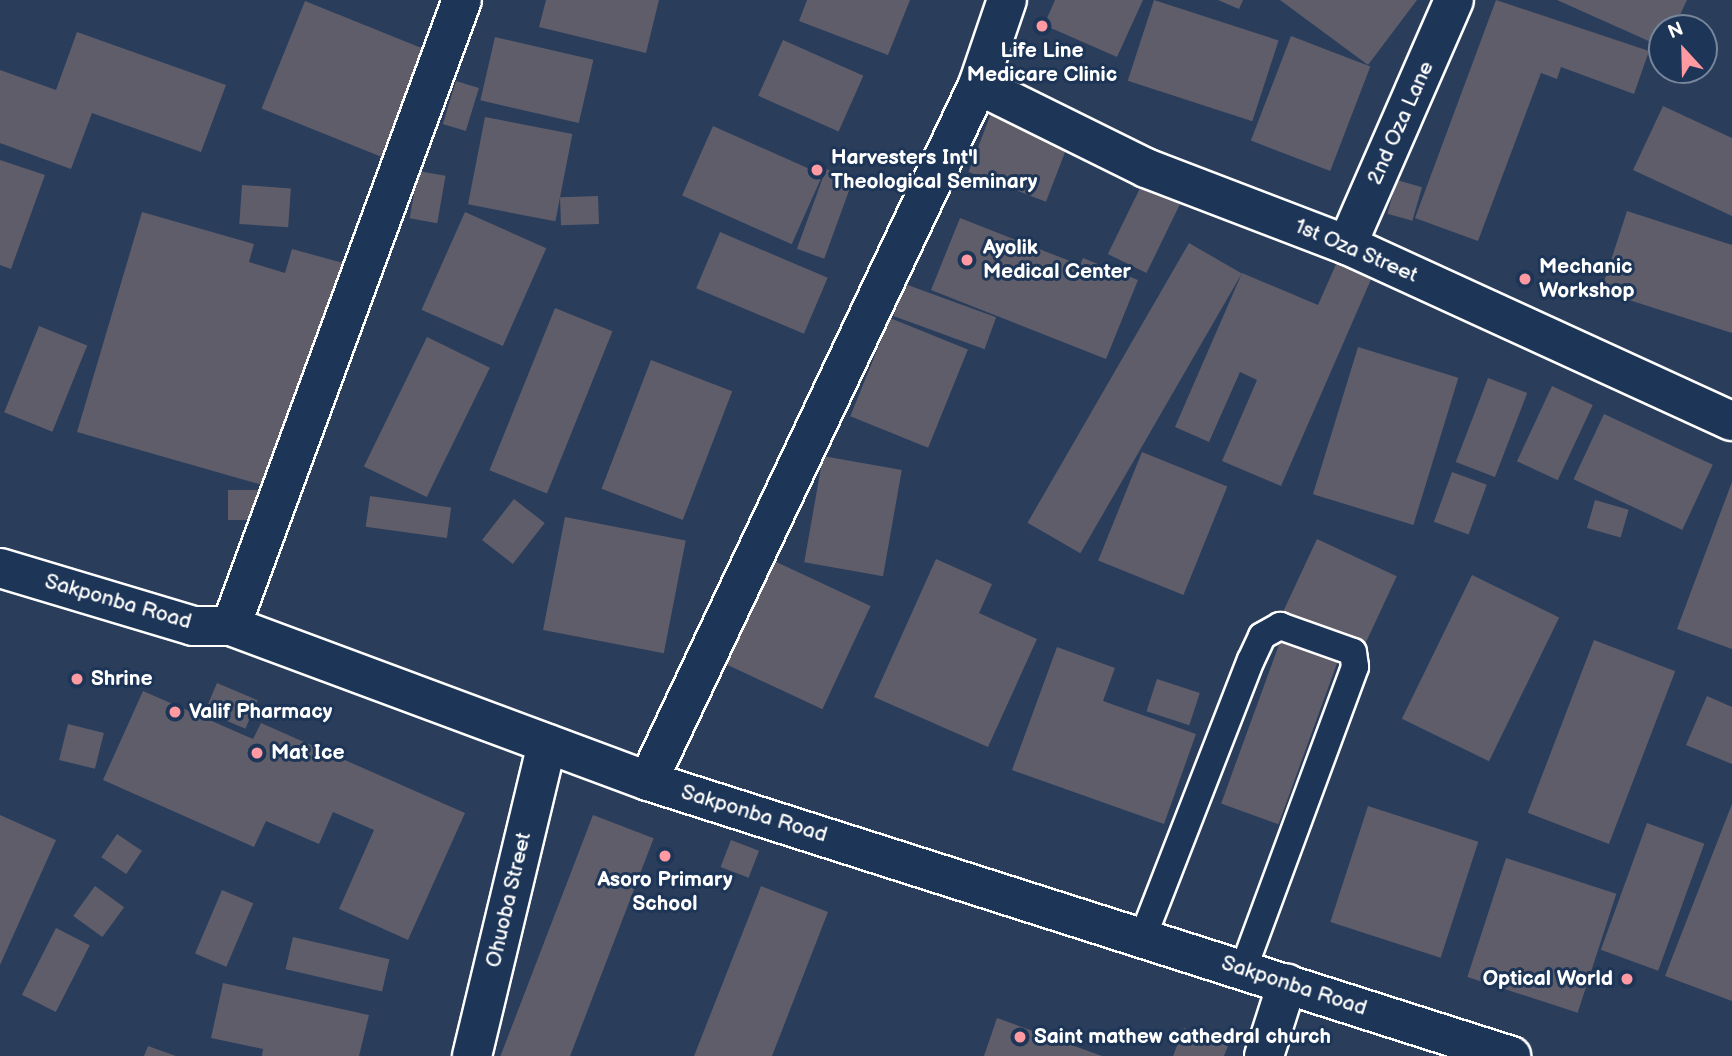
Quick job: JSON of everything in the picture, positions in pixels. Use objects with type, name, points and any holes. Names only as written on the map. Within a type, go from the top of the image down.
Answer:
[{"type":"street","points":[[231,626],[462,0]]},
{"type":"street","points":[[648,781],[978,85],[1007,0]]},
{"type":"street","name":"2nd Oza Lane","points":[[1347,245],[1454,0]]},
{"type":"street","name":"1st Oza Street","points":[[978,85],[1146,168],[1347,245],[1732,421]]},
{"type":"street","name":"Sakponba Road","points":[[0,568],[192,626],[231,626],[648,781],[1144,934],[1243,970],[1511,1056]]},
{"type":"street","name":"Ohuoba Street","points":[[472,1056],[547,744]]},
{"type":"street","points":[[1264,1056],[1287,984]]},
{"type":"lane","points":[[1144,934],[1262,636],[1280,626],[1353,652],[1355,667],[1243,970]]},
{"type":"building","points":[[546,0],[659,0],[646,53],[539,27]]},
{"type":"building","points":[[807,0],[910,0],[888,55],[799,21]]},
{"type":"building","points":[[1055,0],[1143,0],[1117,57],[1044,25]]},
{"type":"building","points":[[1154,0],[1279,40],[1252,121],[1128,81]]},
{"type":"building","points":[[1218,0],[1243,0],[1239,9]]},
{"type":"building","points":[[1280,0],[1417,0],[1368,65]]},
{"type":"building","points":[[1496,0],[1648,51],[1634,94],[1561,67],[1557,79],[1541,73],[1478,241],[1415,218]]},
{"type":"building","points":[[1557,0],[1687,0],[1680,14],[1648,14],[1648,41]]},
{"type":"building","points":[[305,1],[443,57],[400,164],[262,109]]},
{"type":"building","points":[[77,32],[226,85],[201,152],[92,113],[71,169],[0,143],[0,70],[56,90]]},
{"type":"building","points":[[1291,36],[1370,66],[1330,171],[1251,141]]},
{"type":"building","points":[[495,37],[593,60],[579,123],[480,100]]},
{"type":"building","points":[[783,40],[863,76],[839,132],[758,96]]},
{"type":"building","points":[[456,81],[479,88],[466,131],[443,124]]},
{"type":"building","points":[[995,103],[1072,133],[1046,202],[968,172]]},
{"type":"building","points":[[1663,106],[1732,138],[1732,216],[1633,170]]},
{"type":"building","points":[[485,117],[572,134],[555,221],[468,204]]},
{"type":"building","points":[[713,126],[823,175],[792,244],[682,195]]},
{"type":"building","points":[[0,160],[45,175],[11,269],[0,265]]},
{"type":"building","points":[[826,169],[853,179],[824,259],[797,249]]},
{"type":"building","points":[[418,171],[446,176],[437,223],[410,218]]},
{"type":"building","points":[[1397,180],[1422,187],[1412,221],[1387,214]]},
{"type":"building","points":[[1142,184],[1181,203],[1146,273],[1108,254]]},
{"type":"building","points":[[242,185],[291,188],[288,227],[239,224]]},
{"type":"building","points":[[598,196],[599,224],[561,225],[560,197]]},
{"type":"building","points":[[1627,211],[1732,245],[1732,333],[1601,291]]},
{"type":"building","points":[[142,212],[254,244],[249,262],[285,273],[292,249],[347,264],[280,490],[77,432]]},
{"type":"building","points":[[465,212],[546,248],[503,346],[421,310]]},
{"type":"building","points":[[960,218],[1080,265],[1083,258],[1138,280],[1106,359],[931,290]]},
{"type":"building","points":[[720,232],[828,278],[804,334],[696,288]]},
{"type":"building","points":[[1189,243],[1242,274],[1080,553],[1028,523]]},
{"type":"building","points":[[1341,253],[1376,268],[1281,486],[1222,461],[1257,380],[1240,372],[1209,442],[1175,427],[1242,273],[1318,305]]},
{"type":"building","points":[[905,284],[996,317],[985,349],[893,316]]},
{"type":"building","points":[[555,308],[612,331],[547,493],[489,470]]},
{"type":"building","points":[[890,318],[968,349],[928,448],[850,416]]},
{"type":"building","points":[[39,326],[87,345],[52,432],[4,412]]},
{"type":"building","points":[[427,337],[490,368],[427,497],[364,466]]},
{"type":"building","points":[[1358,347],[1458,378],[1413,525],[1313,494]]},
{"type":"building","points":[[651,360],[732,391],[683,520],[602,489]]},
{"type":"building","points":[[1488,378],[1527,393],[1495,477],[1456,462]]},
{"type":"building","points":[[1552,386],[1593,405],[1558,480],[1517,461]]},
{"type":"building","points":[[1604,414],[1713,465],[1682,530],[1574,479]]},
{"type":"building","points":[[1142,452],[1227,486],[1183,595],[1098,560]]},
{"type":"building","points":[[823,456],[902,470],[883,576],[804,562]]},
{"type":"building","points":[[1452,472],[1487,485],[1469,534],[1434,522]]},
{"type":"building","points":[[1732,482],[1732,649],[1677,629]]},
{"type":"building","points":[[228,490],[258,490],[258,520],[228,520]]},
{"type":"building","points":[[370,496],[451,507],[447,538],[366,527]]},
{"type":"building","points":[[514,499],[545,523],[513,564],[482,540]]},
{"type":"building","points":[[1595,500],[1629,510],[1621,538],[1587,528]]},
{"type":"building","points":[[565,517],[686,540],[664,653],[543,630]]},
{"type":"building","points":[[1317,539],[1397,576],[1363,649],[1283,612]]},
{"type":"building","points":[[770,559],[871,606],[822,709],[722,662]]},
{"type":"building","points":[[936,559],[992,584],[979,613],[1037,639],[988,747],[874,697]]},
{"type":"building","points":[[1472,575],[1559,618],[1489,761],[1402,719]]},
{"type":"building","points":[[1281,639],[1338,660],[1278,824],[1221,803]]},
{"type":"building","points":[[1594,640],[1675,671],[1609,844],[1528,813]]},
{"type":"building","points":[[1057,647],[1115,668],[1103,701],[1196,734],[1164,824],[1012,770]]},
{"type":"building","points":[[1157,679],[1200,693],[1189,725],[1146,711]]},
{"type":"building","points":[[217,683],[258,700],[245,729],[205,712]]},
{"type":"building","points":[[143,691],[253,739],[261,723],[465,813],[408,940],[339,909],[374,830],[333,812],[319,844],[266,821],[254,847],[103,780]]},
{"type":"building","points":[[1707,696],[1732,707],[1732,764],[1686,745]]},
{"type":"building","points":[[68,724],[104,733],[95,769],[59,760]]},
{"type":"building","points":[[1732,804],[1732,1001],[1665,976]]},
{"type":"building","points":[[1368,806],[1478,842],[1441,958],[1330,922]]},
{"type":"building","points":[[0,815],[56,840],[0,965]]},
{"type":"building","points":[[593,815],[654,838],[570,1056],[501,1056]]},
{"type":"building","points":[[1647,823],[1704,844],[1658,971],[1601,950]]},
{"type":"building","points":[[117,834],[142,851],[126,874],[101,857]]},
{"type":"building","points":[[731,840],[759,851],[749,878],[721,867]]},
{"type":"building","points":[[1506,858],[1616,894],[1578,1013],[1467,977]]},
{"type":"building","points":[[95,886],[124,907],[102,937],[73,916]]},
{"type":"building","points":[[761,886],[828,912],[772,1056],[694,1056]]},
{"type":"building","points":[[222,890],[253,903],[226,967],[195,954]]},
{"type":"building","points":[[56,928],[90,945],[56,1012],[22,995]]},
{"type":"building","points":[[293,937],[389,959],[382,991],[286,969]]},
{"type":"building","points":[[223,983],[369,1015],[359,1056],[262,1056],[263,1049],[211,1038]]},
{"type":"building","name":"Saint mathew cathedral church","points":[[997,1018],[1102,1056],[984,1056]]},
{"type":"building","points":[[1184,1028],[1228,1046],[1224,1056],[1173,1056]]},
{"type":"building","points":[[148,1046],[176,1056],[144,1056]]},
{"type":"place","name":"Life Line Medicare Clinic","points":[[1042,26]]},
{"type":"place","name":"Harvesters Int'l Theological Seminary","points":[[817,170]]},
{"type":"place","name":"Ayolik Medical Center","points":[[967,260]]},
{"type":"place","name":"Mechanic Workshop","points":[[1525,279]]},
{"type":"place","name":"Shrine","points":[[77,679]]},
{"type":"place","name":"Valif Pharmacy","points":[[175,712]]},
{"type":"place","name":"Mat Ice","points":[[257,753]]},
{"type":"place","name":"Asoro Primary School","points":[[665,856]]},
{"type":"place","name":"Optical World","points":[[1627,979]]},
{"type":"place","name":"Saint mathew cathedral church","points":[[1020,1037]]}]
